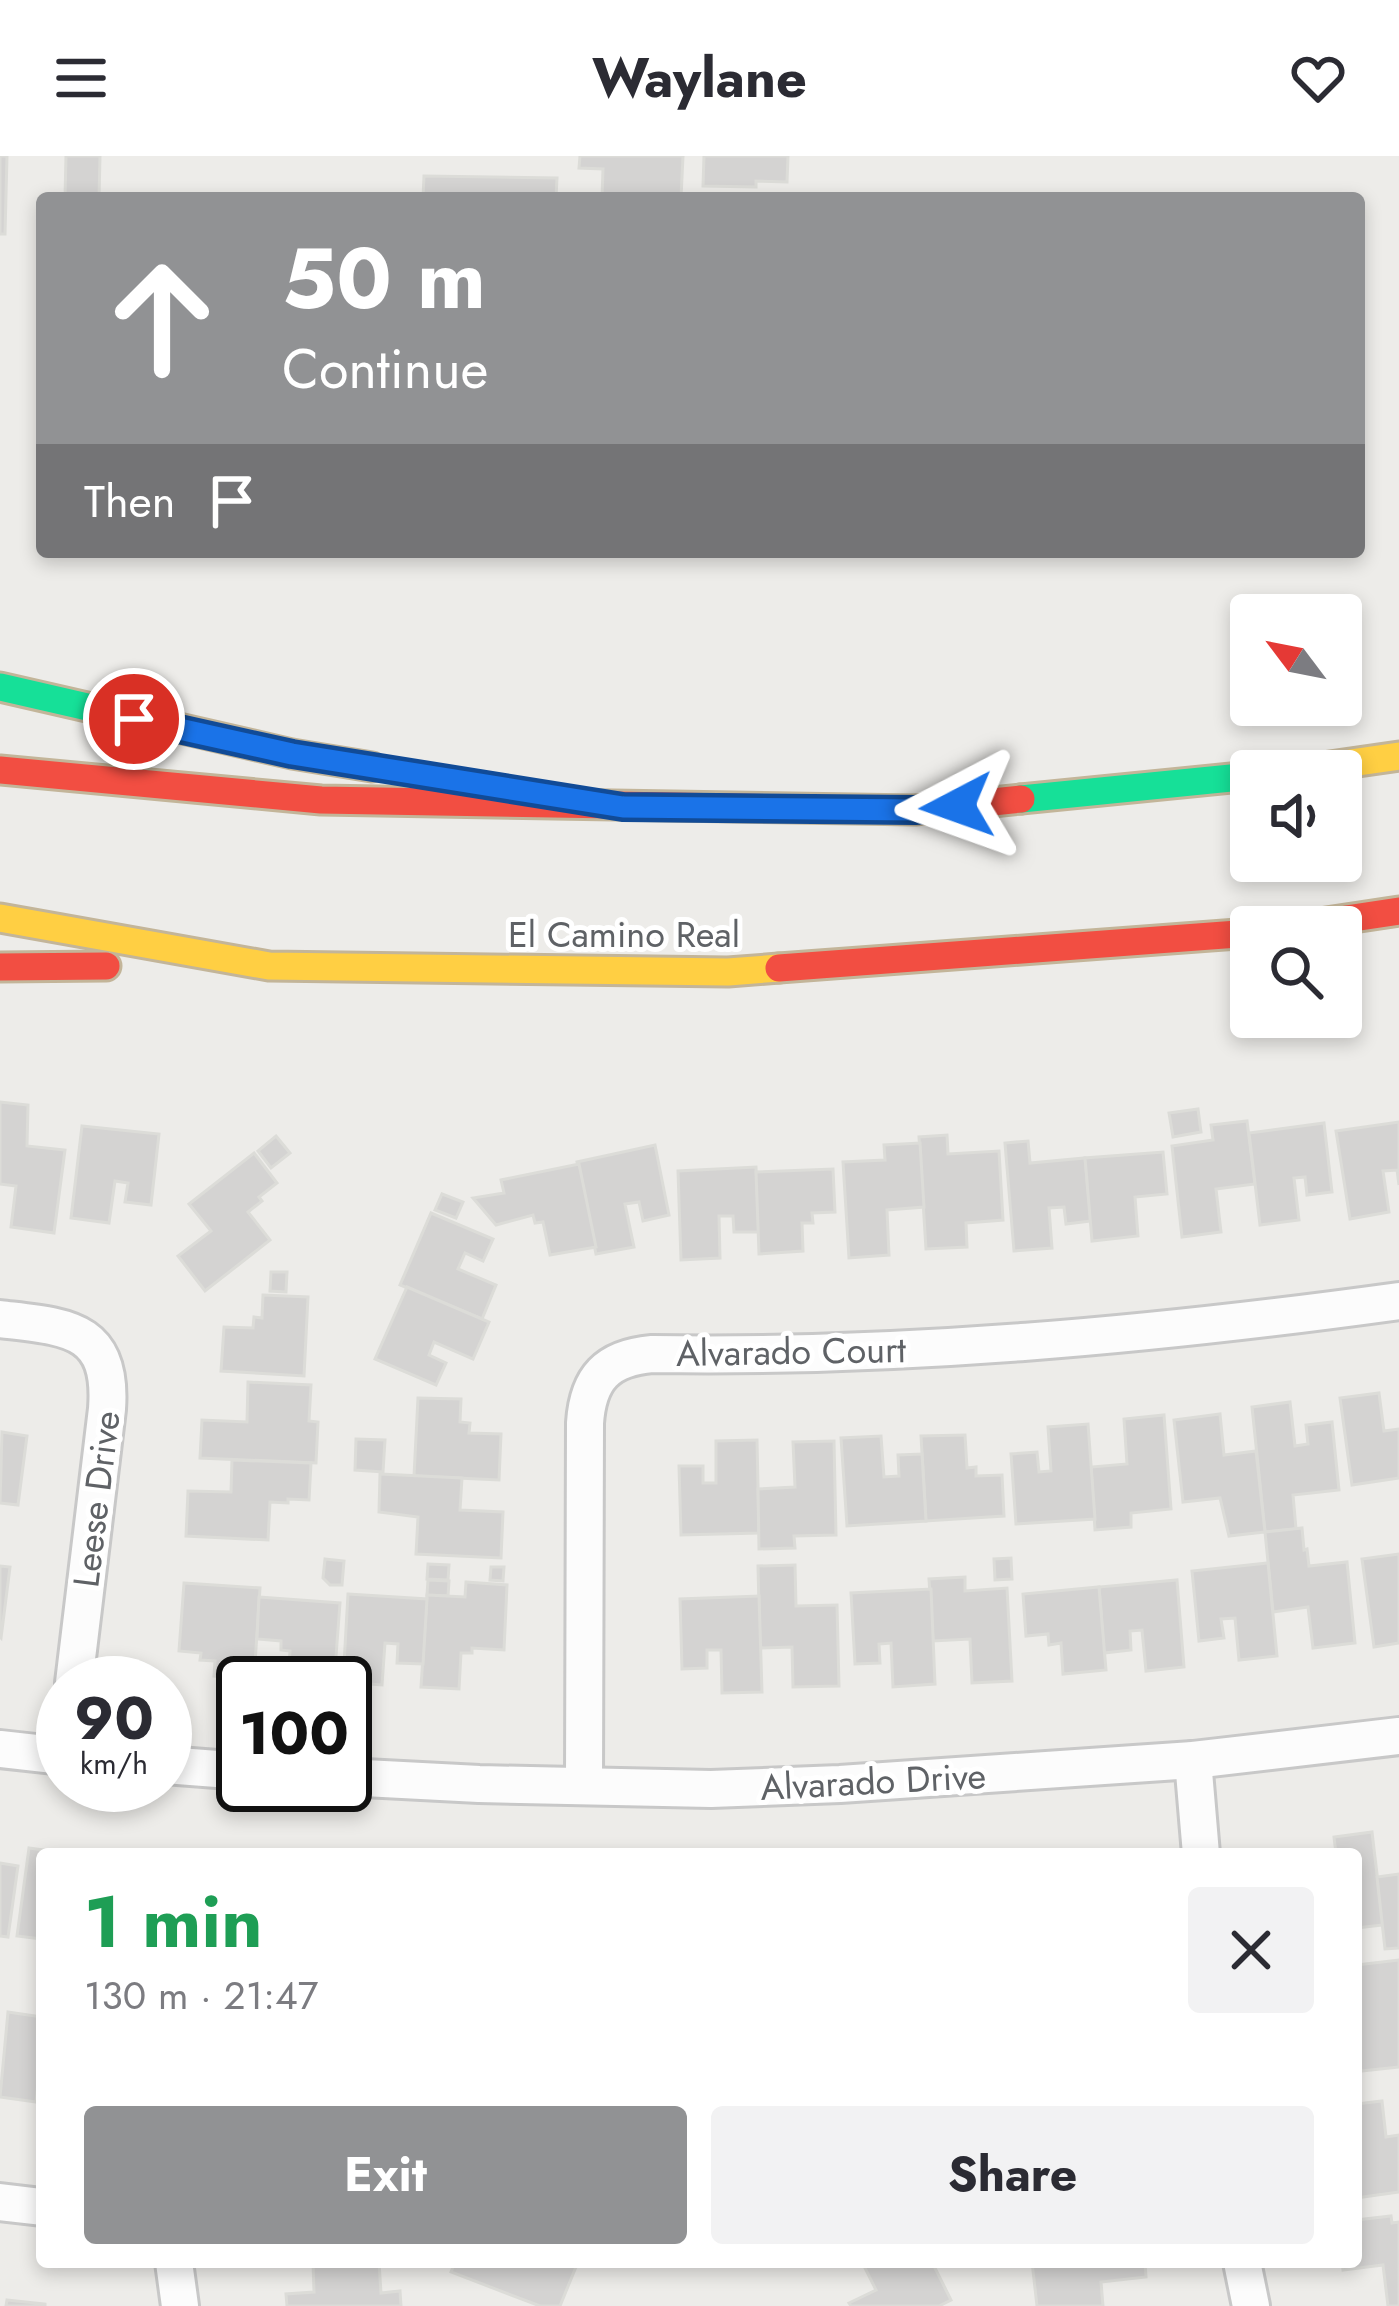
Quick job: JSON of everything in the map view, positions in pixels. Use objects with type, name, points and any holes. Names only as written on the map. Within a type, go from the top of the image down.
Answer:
[{"type":"highway","points":[[0,687],[292,754],[623,807]]},
{"type":"highway","points":[[1362,761],[1399,756]]},
{"type":"highway","points":[[0,770],[321,800],[915,810],[1230,778]]},
{"type":"highway","points":[[1362,917],[1399,911]]},
{"type":"highway","name":"El Camino Real","points":[[0,918],[268,966],[728,972],[1230,935]]},
{"type":"highway","points":[[0,967],[268,966]]},
{"type":"street","name":"Alvarado Court","points":[[584,1785],[586,1406],[600,1376],[613,1363],[652,1354],[861,1352],[1074,1337],[1399,1301]]},
{"type":"street","name":"Leese Drive","points":[[0,1318],[69,1330],[86,1340],[105,1365],[107,1409],[77,1656]]},
{"type":"street","name":"Alvarado Drive","points":[[372,1778],[711,1789],[818,1785],[1192,1760],[1399,1736]]},
{"type":"street","points":[[0,1749],[36,1753]]},
{"type":"street","points":[[1192,1760],[1201,1848]]},
{"type":"street","points":[[0,2202],[36,2206]]},
{"type":"street","points":[[176,2268],[180,2306]]},
{"type":"street","points":[[1243,2268],[1251,2306]]},
{"type":"building","points":[[0,156],[7,156],[5,234],[0,234]]},
{"type":"building","points":[[66,156],[100,156],[99,192],[65,192]]},
{"type":"building","points":[[580,156],[683,156],[681,192],[602,192],[603,169],[579,168]]},
{"type":"building","points":[[704,156],[788,156],[787,182],[703,186]]},
{"type":"building","points":[[424,176],[557,178],[556,192],[423,192]]},
{"type":"building","points":[[0,1102],[28,1105],[27,1146],[65,1150],[54,1233],[11,1227],[16,1186],[0,1184]]},
{"type":"building","points":[[1198,1109],[1201,1132],[1173,1137],[1169,1113]]},
{"type":"building","points":[[1247,1121],[1255,1184],[1216,1189],[1221,1232],[1182,1237],[1172,1146],[1213,1140],[1211,1125]]},
{"type":"building","points":[[1399,1122],[1399,1185],[1397,1170],[1383,1171],[1389,1212],[1350,1219],[1336,1131]]},
{"type":"building","points":[[1324,1123],[1332,1192],[1307,1195],[1305,1177],[1294,1178],[1299,1220],[1260,1225],[1249,1133]]},
{"type":"building","points":[[82,1126],[159,1134],[151,1205],[125,1202],[128,1183],[115,1181],[109,1223],[71,1218]]},
{"type":"building","points":[[947,1135],[948,1154],[999,1151],[1003,1220],[966,1223],[967,1247],[926,1249],[919,1137]]},
{"type":"building","points":[[276,1136],[290,1153],[271,1168],[258,1151]]},
{"type":"building","points":[[1028,1141],[1030,1163],[1085,1158],[1091,1221],[1066,1224],[1064,1207],[1049,1208],[1052,1248],[1014,1251],[1005,1143]]},
{"type":"building","points":[[920,1143],[924,1207],[887,1210],[889,1255],[849,1258],[843,1162],[885,1160],[884,1145]]},
{"type":"building","points":[[655,1145],[669,1215],[643,1221],[639,1202],[625,1204],[634,1247],[596,1254],[577,1162]]},
{"type":"building","points":[[1163,1152],[1167,1194],[1135,1197],[1138,1236],[1092,1241],[1085,1158]]},
{"type":"building","points":[[254,1153],[277,1183],[248,1212],[270,1240],[205,1291],[178,1256],[211,1231],[189,1204]]},
{"type":"building","points":[[579,1164],[596,1247],[550,1255],[543,1222],[535,1223],[533,1215],[496,1225],[473,1198],[504,1193],[501,1180]]},
{"type":"building","points":[[756,1167],[759,1232],[734,1232],[733,1216],[719,1216],[720,1258],[681,1260],[678,1171]]},
{"type":"building","points":[[833,1169],[835,1212],[812,1213],[813,1223],[802,1223],[803,1251],[759,1254],[756,1172]]},
{"type":"building","points":[[442,1194],[463,1202],[456,1218],[435,1210]]},
{"type":"building","points":[[431,1213],[493,1239],[483,1261],[465,1253],[458,1269],[496,1285],[482,1319],[400,1285]]},
{"type":"building","points":[[271,1272],[287,1272],[286,1292],[270,1291]]},
{"type":"building","points":[[407,1287],[489,1322],[473,1359],[434,1342],[429,1355],[446,1363],[436,1385],[375,1359]]},
{"type":"building","points":[[263,1295],[308,1297],[304,1376],[221,1371],[224,1327],[253,1328],[254,1317],[262,1318]]},
{"type":"building","points":[[248,1382],[311,1385],[309,1421],[318,1422],[316,1463],[200,1458],[202,1420],[247,1422]]},
{"type":"building","points":[[1379,1393],[1384,1431],[1399,1429],[1399,1478],[1352,1485],[1340,1398]]},
{"type":"building","points":[[418,1398],[461,1399],[460,1422],[470,1423],[469,1433],[501,1434],[499,1480],[414,1476]]},
{"type":"building","points":[[1290,1402],[1295,1446],[1308,1444],[1306,1425],[1332,1422],[1339,1490],[1293,1495],[1296,1529],[1265,1532],[1252,1407]]},
{"type":"building","points":[[1220,1414],[1224,1455],[1256,1451],[1265,1532],[1229,1536],[1220,1498],[1183,1502],[1174,1420]]},
{"type":"building","points":[[1164,1415],[1171,1509],[1131,1513],[1131,1527],[1095,1530],[1091,1467],[1127,1464],[1124,1419]]},
{"type":"building","points":[[1088,1424],[1095,1519],[1016,1524],[1011,1454],[1037,1452],[1039,1472],[1051,1471],[1048,1427]]},
{"type":"building","points":[[2,1432],[27,1436],[18,1505],[0,1503]]},
{"type":"building","points":[[965,1435],[967,1468],[976,1467],[976,1476],[1002,1475],[1004,1516],[926,1521],[921,1436]]},
{"type":"building","points":[[881,1436],[884,1477],[899,1476],[898,1455],[922,1454],[926,1521],[847,1526],[841,1438]]},
{"type":"building","points":[[356,1439],[385,1440],[383,1472],[355,1470]]},
{"type":"building","points":[[757,1440],[759,1533],[681,1535],[679,1466],[703,1466],[703,1483],[716,1483],[716,1441]]},
{"type":"building","points":[[834,1441],[836,1535],[794,1536],[795,1548],[759,1549],[758,1489],[795,1487],[793,1442]]},
{"type":"building","points":[[232,1460],[311,1463],[309,1500],[270,1502],[268,1540],[186,1536],[188,1491],[231,1492]]},
{"type":"building","points":[[380,1474],[462,1478],[460,1510],[503,1512],[501,1558],[416,1554],[418,1517],[379,1512]]},
{"type":"building","points":[[1302,1528],[1309,1566],[1347,1562],[1355,1643],[1313,1648],[1308,1607],[1273,1612],[1265,1532]]},
{"type":"building","points":[[1399,1554],[1399,1643],[1374,1647],[1362,1559]]},
{"type":"building","points":[[1011,1558],[1012,1579],[995,1580],[994,1559]]},
{"type":"building","points":[[325,1559],[344,1561],[342,1585],[330,1585],[323,1578]]},
{"type":"building","points":[[1268,1563],[1277,1656],[1239,1660],[1235,1618],[1221,1619],[1224,1638],[1199,1641],[1192,1571]]},
{"type":"building","points":[[428,1564],[449,1565],[448,1580],[427,1579]]},
{"type":"building","points":[[795,1565],[796,1606],[837,1605],[839,1686],[793,1687],[792,1647],[760,1648],[758,1566]]},
{"type":"building","points":[[0,1566],[10,1567],[1,1638],[0,1637]]},
{"type":"building","points":[[491,1567],[504,1567],[503,1581],[490,1580]]},
{"type":"building","points":[[965,1577],[965,1591],[1007,1588],[1012,1681],[972,1683],[970,1639],[933,1641],[929,1579]]},
{"type":"building","points":[[428,1580],[449,1581],[448,1596],[427,1595]]},
{"type":"building","points":[[1177,1580],[1184,1667],[1146,1671],[1142,1630],[1130,1631],[1131,1650],[1104,1653],[1099,1587]]},
{"type":"building","points":[[466,1582],[507,1585],[504,1650],[472,1648],[472,1653],[461,1653],[459,1689],[421,1687],[427,1595],[465,1597]]},
{"type":"building","points":[[184,1583],[260,1588],[256,1656],[216,1656],[216,1676],[215,1661],[200,1660],[201,1653],[179,1651]]},
{"type":"building","points":[[1099,1587],[1106,1670],[1063,1674],[1061,1643],[1049,1645],[1048,1634],[1026,1636],[1023,1594]]},
{"type":"building","points":[[931,1589],[935,1684],[893,1687],[891,1643],[879,1644],[880,1663],[855,1664],[851,1593]]},
{"type":"building","points":[[348,1594],[427,1599],[423,1664],[397,1663],[398,1644],[385,1643],[382,1685],[372,1684],[372,1656],[344,1656]]},
{"type":"building","points":[[759,1596],[762,1692],[722,1693],[721,1650],[707,1650],[707,1668],[682,1669],[680,1599]]},
{"type":"building","points":[[259,1597],[340,1603],[336,1656],[290,1656],[290,1651],[281,1650],[281,1641],[257,1639]]},
{"type":"building","points":[[1372,1832],[1383,1925],[1362,1927],[1362,1848],[1335,1848],[1334,1837]]},
{"type":"building","points":[[29,1848],[36,1849],[36,1938],[17,1936]]},
{"type":"building","points":[[0,1863],[18,1866],[8,1937],[0,1936]]},
{"type":"building","points":[[1399,1874],[1399,1948],[1385,1949],[1377,1877]]},
{"type":"building","points":[[1399,1960],[1399,2067],[1362,2071],[1362,1964]]},
{"type":"building","points":[[8,2012],[36,2016],[36,2102],[0,2097]]},
{"type":"building","points":[[1382,2101],[1386,2137],[1399,2135],[1399,2192],[1362,2197],[1362,2103]]},
{"type":"building","points":[[1391,2216],[1392,2223],[1399,2222],[1399,2306],[1388,2306],[1383,2265],[1362,2268],[1362,2219]]},
{"type":"building","points":[[313,2268],[379,2268],[381,2293],[400,2291],[401,2306],[287,2306],[286,2294],[314,2292]]},
{"type":"building","points":[[453,2268],[576,2268],[560,2306],[540,2306],[451,2272]]},
{"type":"building","points":[[865,2268],[935,2268],[951,2300],[939,2306],[849,2303],[876,2290]]},
{"type":"building","points":[[1033,2268],[1145,2268],[1146,2277],[1101,2282],[1103,2306],[1037,2306]]},
{"type":"building","points":[[7,2300],[45,2304],[45,2306],[6,2306]]},
{"type":"traffic: fast","points":[[0,687],[292,754],[372,767]]},
{"type":"traffic: fast","points":[[1021,799],[1230,778]]},
{"type":"traffic: slow","points":[[1362,761],[1399,756]]},
{"type":"traffic: slow","points":[[0,918],[269,966],[728,972],[779,968]]},
{"type":"traffic: jam","points":[[0,770],[321,800],[915,810],[1021,799]]},
{"type":"traffic: jam","points":[[1362,917],[1399,911]]},
{"type":"traffic: jam","points":[[779,968],[1230,935]]},
{"type":"traffic: jam","points":[[0,967],[106,966]]},
{"type":"route","points":[[134,719],[292,754],[623,807],[915,810],[957,806]]}]
